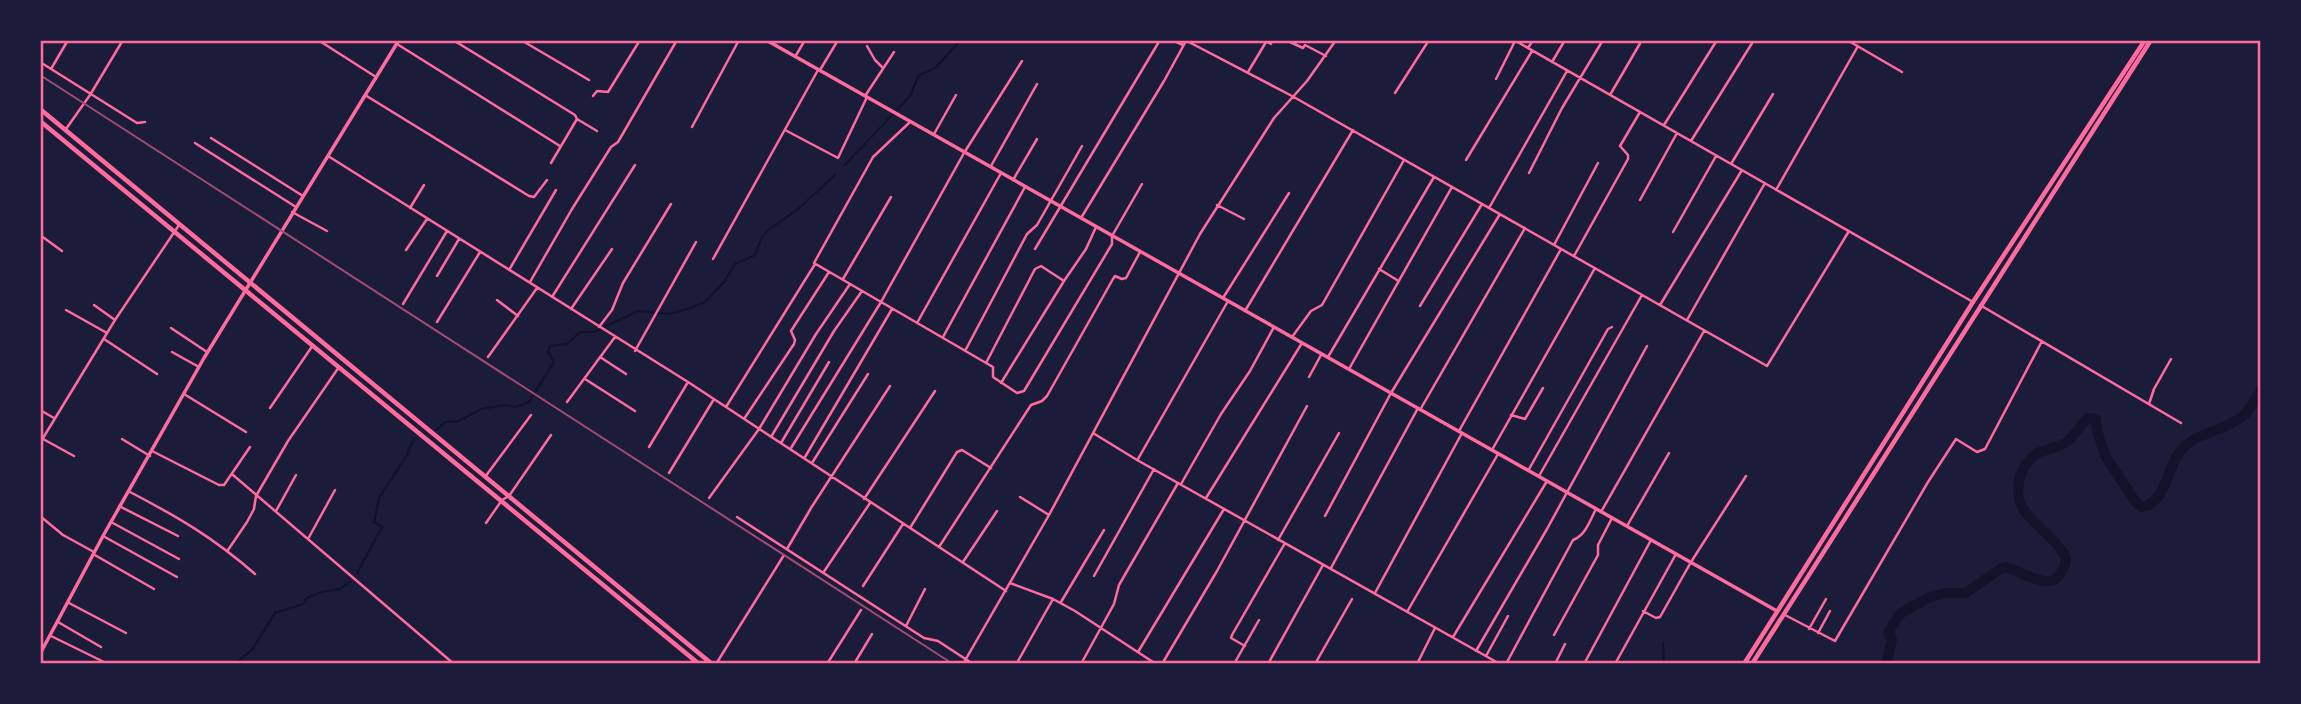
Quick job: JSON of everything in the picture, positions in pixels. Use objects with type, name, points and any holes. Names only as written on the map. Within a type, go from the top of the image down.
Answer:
[{"type":"main road","points":[[1752,664],[1886,457],[2145,40]]},
{"type":"main road","points":[[1744,664],[1973,302],[2151,40]]},
{"type":"main road","points":[[40,109],[714,664]]},
{"type":"main road","points":[[40,121],[699,664]]},
{"type":"main road","points":[[1878,452],[1886,457]]},
{"type":"main road","points":[[1863,477],[1871,480]]},
{"type":"street","points":[[51,69],[68,40]]},
{"type":"street","points":[[66,129],[123,40]]},
{"type":"street","points":[[318,40],[376,77]]},
{"type":"street","points":[[453,40],[597,131]]},
{"type":"street","points":[[521,40],[589,80]]},
{"type":"street","points":[[593,96],[597,91],[608,92],[640,40]]},
{"type":"street","points":[[529,283],[611,147],[618,142],[677,40]]},
{"type":"street","points":[[692,127],[739,40]]},
{"type":"street","points":[[766,40],[1777,611]]},
{"type":"street","points":[[796,57],[805,40]]},
{"type":"street","points":[[713,259],[838,40]]},
{"type":"street","points":[[1035,249],[1160,40]]},
{"type":"street","points":[[1172,40],[1183,45]]},
{"type":"street","points":[[1081,218],[1164,81],[1185,40],[1353,130],[1767,366],[1849,231]]},
{"type":"street","points":[[963,664],[1049,515],[1217,205],[1274,118],[1326,56],[1336,40]]},
{"type":"street","points":[[1395,93],[1429,40]]},
{"type":"street","points":[[1496,79],[1515,40],[1973,302]]},
{"type":"street","points":[[1465,160],[1530,50],[1533,40]]},
{"type":"street","points":[[1552,62],[1565,40]]},
{"type":"street","points":[[1529,173],[1562,108],[1604,40]]},
{"type":"street","points":[[1610,95],[1642,40]]},
{"type":"street","points":[[1664,125],[1717,40]]},
{"type":"street","points":[[1691,141],[1754,40]]},
{"type":"street","points":[[1847,40],[1902,72]]},
{"type":"street","points":[[1288,41],[1303,48],[1306,45],[1326,56]]},
{"type":"street","points":[[40,654],[93,553],[207,352],[398,42],[560,146]]},
{"type":"street","points":[[1248,72],[1267,42]]},
{"type":"street","points":[[867,46],[883,68]]},
{"type":"street","points":[[1776,190],[1858,47]]},
{"type":"street","points":[[785,130],[838,158],[866,97],[894,52]]},
{"type":"street","points":[[791,448],[881,302],[964,153],[1022,61]]},
{"type":"street","points":[[40,62],[137,123],[145,122]]},
{"type":"street","points":[[1489,208],[1567,71]]},
{"type":"street","points":[[990,167],[1037,84]]},
{"type":"street","points":[[1731,164],[1773,94]]},
{"type":"street","points":[[365,95],[529,196],[537,195],[547,180]]},
{"type":"street","points":[[933,135],[956,95]]},
{"type":"street","points":[[1574,256],[1628,159],[1620,146],[1640,112]]},
{"type":"street","points":[[551,163],[577,119]]},
{"type":"street","points":[[726,408],[816,264],[815,260],[873,157],[910,122]]},
{"type":"street","points":[[1245,310],[1353,130]]},
{"type":"street","points":[[1640,200],[1677,133]]},
{"type":"street","points":[[211,138],[303,196]]},
{"type":"street","points":[[1013,180],[1037,139]]},
{"type":"street","points":[[195,143],[296,207]]},
{"type":"street","points":[[965,351],[1027,233],[1037,225],[1082,146]]},
{"type":"street","points":[[327,156],[688,382],[1006,591]]},
{"type":"street","points":[[1673,232],[1717,156]]},
{"type":"street","points":[[1293,338],[1314,308],[1322,305],[1404,160]]},
{"type":"street","points":[[1554,245],[1598,163]]},
{"type":"street","points":[[552,297],[635,164]]},
{"type":"street","points":[[1660,305],[1742,170]]},
{"type":"street","points":[[917,323],[1001,173]]},
{"type":"street","points":[[1328,358],[1434,177]]},
{"type":"street","points":[[1687,321],[1766,183]]},
{"type":"street","points":[[816,264],[993,367],[993,377],[1017,393],[1024,391],[1112,244],[1112,236],[1142,184]]},
{"type":"street","points":[[410,208],[424,185]]},
{"type":"street","points":[[942,338],[1025,187]]},
{"type":"street","points":[[1349,369],[1452,187]]},
{"type":"street","points":[[509,270],[556,190]]},
{"type":"street","points":[[1223,298],[1289,193]]},
{"type":"street","points":[[842,280],[891,197]]},
{"type":"street","points":[[600,328],[671,204]]},
{"type":"street","points":[[1420,306],[1482,204]]},
{"type":"street","points":[[1217,205],[1244,219]]},
{"type":"street","points":[[292,212],[327,231]]},
{"type":"street","points":[[1325,516],[1391,393],[1500,214]]},
{"type":"street","points":[[406,250],[427,219]]},
{"type":"street","points":[[74,456],[42,441],[115,320],[179,224]]},
{"type":"street","points":[[1001,383],[1086,248],[1096,227]]},
{"type":"street","points":[[1330,569],[1419,409],[1525,228]]},
{"type":"street","points":[[403,304],[447,231]]},
{"type":"street","points":[[40,235],[62,251]]},
{"type":"street","points":[[438,276],[459,239]]},
{"type":"street","points":[[635,351],[696,242]]},
{"type":"street","points":[[571,309],[612,249]]},
{"type":"street","points":[[1375,594],[1561,249]]},
{"type":"street","points":[[437,322],[480,251]]},
{"type":"street","points":[[939,547],[1031,405],[1047,396],[1115,276],[1126,278],[1140,252]]},
{"type":"street","points":[[986,363],[1035,269],[1041,266],[1064,281]]},
{"type":"street","points":[[1492,450],[1595,268]]},
{"type":"street","points":[[1379,269],[1398,281]]},
{"type":"street","points":[[744,419],[794,344],[791,331],[829,272]]},
{"type":"street","points":[[709,498],[759,429],[816,334],[850,284]]},
{"type":"street","points":[[488,357],[537,288]]},
{"type":"street","points":[[771,437],[834,331],[862,291]]},
{"type":"street","points":[[1539,476],[1642,295]]},
{"type":"street","points":[[497,300],[518,316]]},
{"type":"street","points":[[1137,460],[1228,301]]},
{"type":"street","points":[[94,305],[115,320]]},
{"type":"street","points":[[1980,305],[2181,423]]},
{"type":"street","points":[[804,457],[892,309]]},
{"type":"street","points":[[66,310],[107,334]]},
{"type":"street","points":[[1080,664],[1116,600],[1119,585],[1274,327]]},
{"type":"street","points":[[1528,471],[1608,329],[1612,327]]},
{"type":"street","points":[[171,328],[207,352]]},
{"type":"street","points":[[1601,512],[1704,331]]},
{"type":"street","points":[[567,402],[615,337]]},
{"type":"street","points":[[104,339],[157,374]]},
{"type":"street","points":[[1783,614],[1835,641],[1956,439],[1977,452],[1985,449],[2042,341]]},
{"type":"street","points":[[1206,499],[1301,343]]},
{"type":"street","points":[[270,408],[313,345]]},
{"type":"street","points":[[1476,651],[1547,529],[1647,346]]},
{"type":"street","points":[[172,352],[199,367]]},
{"type":"street","points":[[1309,377],[1322,354]]},
{"type":"street","points":[[600,357],[626,373]]},
{"type":"street","points":[[2149,404],[2171,359]]},
{"type":"street","points":[[781,443],[829,362]]},
{"type":"street","points":[[228,550],[251,515],[256,496],[289,441],[339,367]]},
{"type":"street","points":[[812,463],[868,374]]},
{"type":"street","points":[[585,379],[635,411]]},
{"type":"street","points":[[649,447],[688,382]]},
{"type":"street","points":[[788,549],[890,386]]},
{"type":"street","points":[[1511,415],[1525,419],[1543,388]]},
{"type":"street","points":[[864,499],[935,391]]},
{"type":"street","points":[[184,394],[246,432]]},
{"type":"street","points":[[669,473],[714,399]]},
{"type":"street","points":[[1162,664],[1217,571],[1307,406]]},
{"type":"street","points":[[40,410],[54,418]]},
{"type":"street","points":[[485,477],[531,415]]},
{"type":"street","points":[[1093,433],[1500,664]]},
{"type":"street","points":[[1278,540],[1339,433]]},
{"type":"street","points":[[486,523],[502,500],[509,496],[551,436]]},
{"type":"street","points":[[122,439],[219,485],[224,485],[233,475],[250,447]]},
{"type":"street","points":[[910,528],[957,452],[962,450],[991,468]]},
{"type":"street","points":[[1407,612],[1498,453]]},
{"type":"street","points":[[1627,526],[1669,453]]},
{"type":"street","points":[[1094,576],[1153,469]]},
{"type":"street","points":[[233,475],[454,664]]},
{"type":"street","points":[[276,510],[296,475]]},
{"type":"street","points":[[1643,611],[1656,618],[1660,617],[1691,562],[1746,476]]},
{"type":"street","points":[[1453,638],[1547,481]]},
{"type":"street","points":[[308,538],[335,490]]},
{"type":"street","points":[[129,491],[198,528],[228,550],[255,575]]},
{"type":"street","points":[[1020,498],[1049,515]]},
{"type":"street","points":[[822,573],[870,503]]},
{"type":"street","points":[[119,506],[178,536]]},
{"type":"street","points":[[1138,652],[1224,509]]},
{"type":"street","points":[[1506,664],[1573,540],[1584,532],[1596,509]]},
{"type":"street","points":[[963,562],[997,511]]},
{"type":"street","points":[[40,516],[63,535],[154,589]]},
{"type":"street","points":[[737,517],[924,638],[938,641],[973,664]]},
{"type":"street","points":[[1553,635],[1598,555],[1598,545],[1612,518]]},
{"type":"street","points":[[111,522],[179,559]]},
{"type":"street","points":[[863,586],[903,524]]},
{"type":"street","points":[[1060,603],[1104,530]]},
{"type":"street","points":[[103,536],[177,577]]},
{"type":"street","points":[[1584,664],[1651,540]]},
{"type":"street","points":[[1245,646],[1231,638],[1232,635],[1285,543]]},
{"type":"street","points":[[1615,664],[1676,554]]},
{"type":"street","points":[[714,664],[784,555]]},
{"type":"street","points":[[1268,664],[1323,565]]},
{"type":"street","points":[[1010,583],[1060,603],[1156,664]]},
{"type":"street","points":[[906,626],[925,589]]},
{"type":"street","points":[[1018,661],[1052,599]]},
{"type":"street","points":[[1315,664],[1352,599]]},
{"type":"street","points":[[1809,629],[1826,599]]},
{"type":"street","points":[[69,603],[127,633]]},
{"type":"street","points":[[827,664],[862,610]]},
{"type":"street","points":[[1818,634],[1830,611]]},
{"type":"street","points":[[1486,656],[1508,616]]},
{"type":"street","points":[[1234,664],[1259,620]]},
{"type":"street","points":[[58,622],[101,647]]},
{"type":"street","points":[[1416,664],[1435,628]]},
{"type":"street","points":[[854,664],[872,634]]},
{"type":"street","points":[[51,636],[104,662]]},
{"type":"street","points":[[1555,664],[1565,644]]},
{"type":"waterway","points":[[845,165],[910,96],[919,75],[935,68],[961,40]]},
{"type":"waterway","points":[[436,430],[445,422],[459,421],[481,409],[505,405],[515,407],[529,402],[554,362],[548,352],[550,346],[567,344],[580,332],[594,332],[638,311],[670,314],[705,302],[724,282],[735,264],[755,255],[768,230],[797,210],[835,175]]},
{"type":"waterway","points":[[1886,664],[1892,640],[1888,632],[1901,613],[1930,597],[1945,593],[1966,593],[2006,567],[2043,581],[2057,578],[2066,558],[2026,513],[2019,497],[2022,471],[2033,457],[2066,442],[2088,418],[2096,419],[2106,457],[2135,501],[2142,507],[2150,504],[2162,491],[2181,450],[2195,439],[2243,416],[2261,389]]},
{"type":"waterway","points":[[357,573],[382,527],[374,522],[379,498],[407,455],[414,438]]},
{"type":"waterway","points":[[234,664],[252,650],[275,613],[303,604],[307,598],[321,592],[340,589],[351,581]]},
{"type":"waterway","points":[[1663,643],[1664,664]]},
{"type":"railway","points":[[40,75],[953,664]]}]
